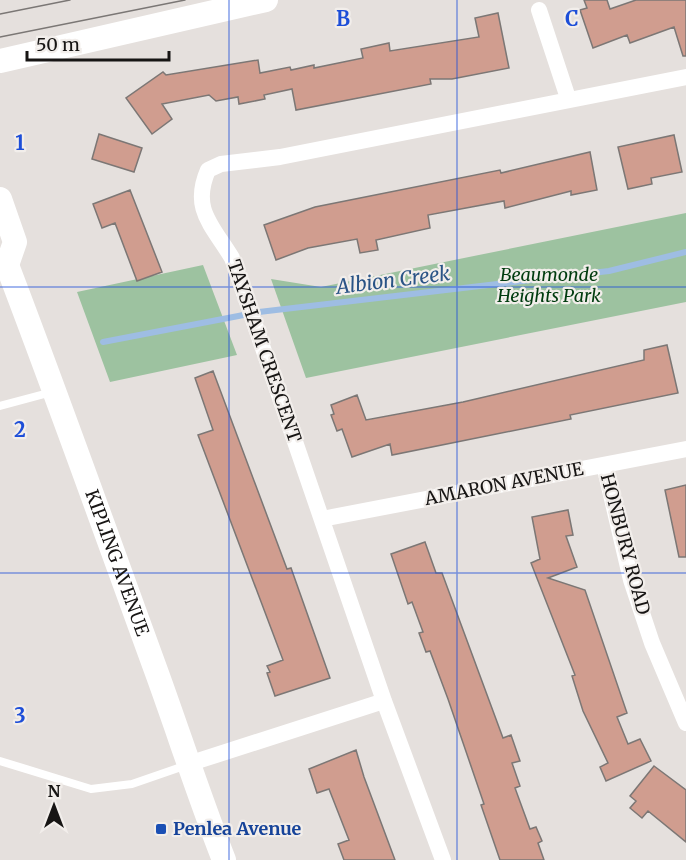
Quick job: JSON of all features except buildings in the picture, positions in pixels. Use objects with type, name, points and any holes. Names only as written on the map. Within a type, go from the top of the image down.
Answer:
[{"type":"main road","points":[[0,61],[266,0]]},
{"type":"main road","name":"KIPLING AVENUE","points":[[0,199],[15,242],[3,262],[55,392],[224,860]]},
{"type":"street","points":[[539,10],[568,98]]},
{"type":"street","name":"TAYSHAM CRESCENT","points":[[442,860],[384,701],[232,258],[201,208],[202,185],[208,170],[221,164],[280,157],[568,98],[686,77]]},
{"type":"street","name":"AMARON AVENUE","points":[[322,519],[686,449]]},
{"type":"street","name":"HONBURY ROAD","points":[[604,465],[631,580],[652,643],[686,723]]},
{"type":"street","points":[[188,764],[384,701]]},
{"type":"lane","points":[[0,406],[55,392]]},
{"type":"lane","points":[[0,761],[91,789],[132,784],[188,764]]},
{"type":"green space","name":"Beaumonde Heights Park","points":[[686,213],[686,302],[306,378],[271,279],[321,287]]},
{"type":"green space","points":[[203,265],[237,355],[110,382],[77,292]]},
{"type":"waterway","name":"Albion Creek","points":[[103,342],[259,312],[609,271],[686,252]]},
{"type":"tram line","points":[[0,14],[70,0]]},
{"type":"tram line","points":[[0,37],[185,0]]},
{"type":"place","name":"Penlea Avenue","points":[[161,829]]}]
